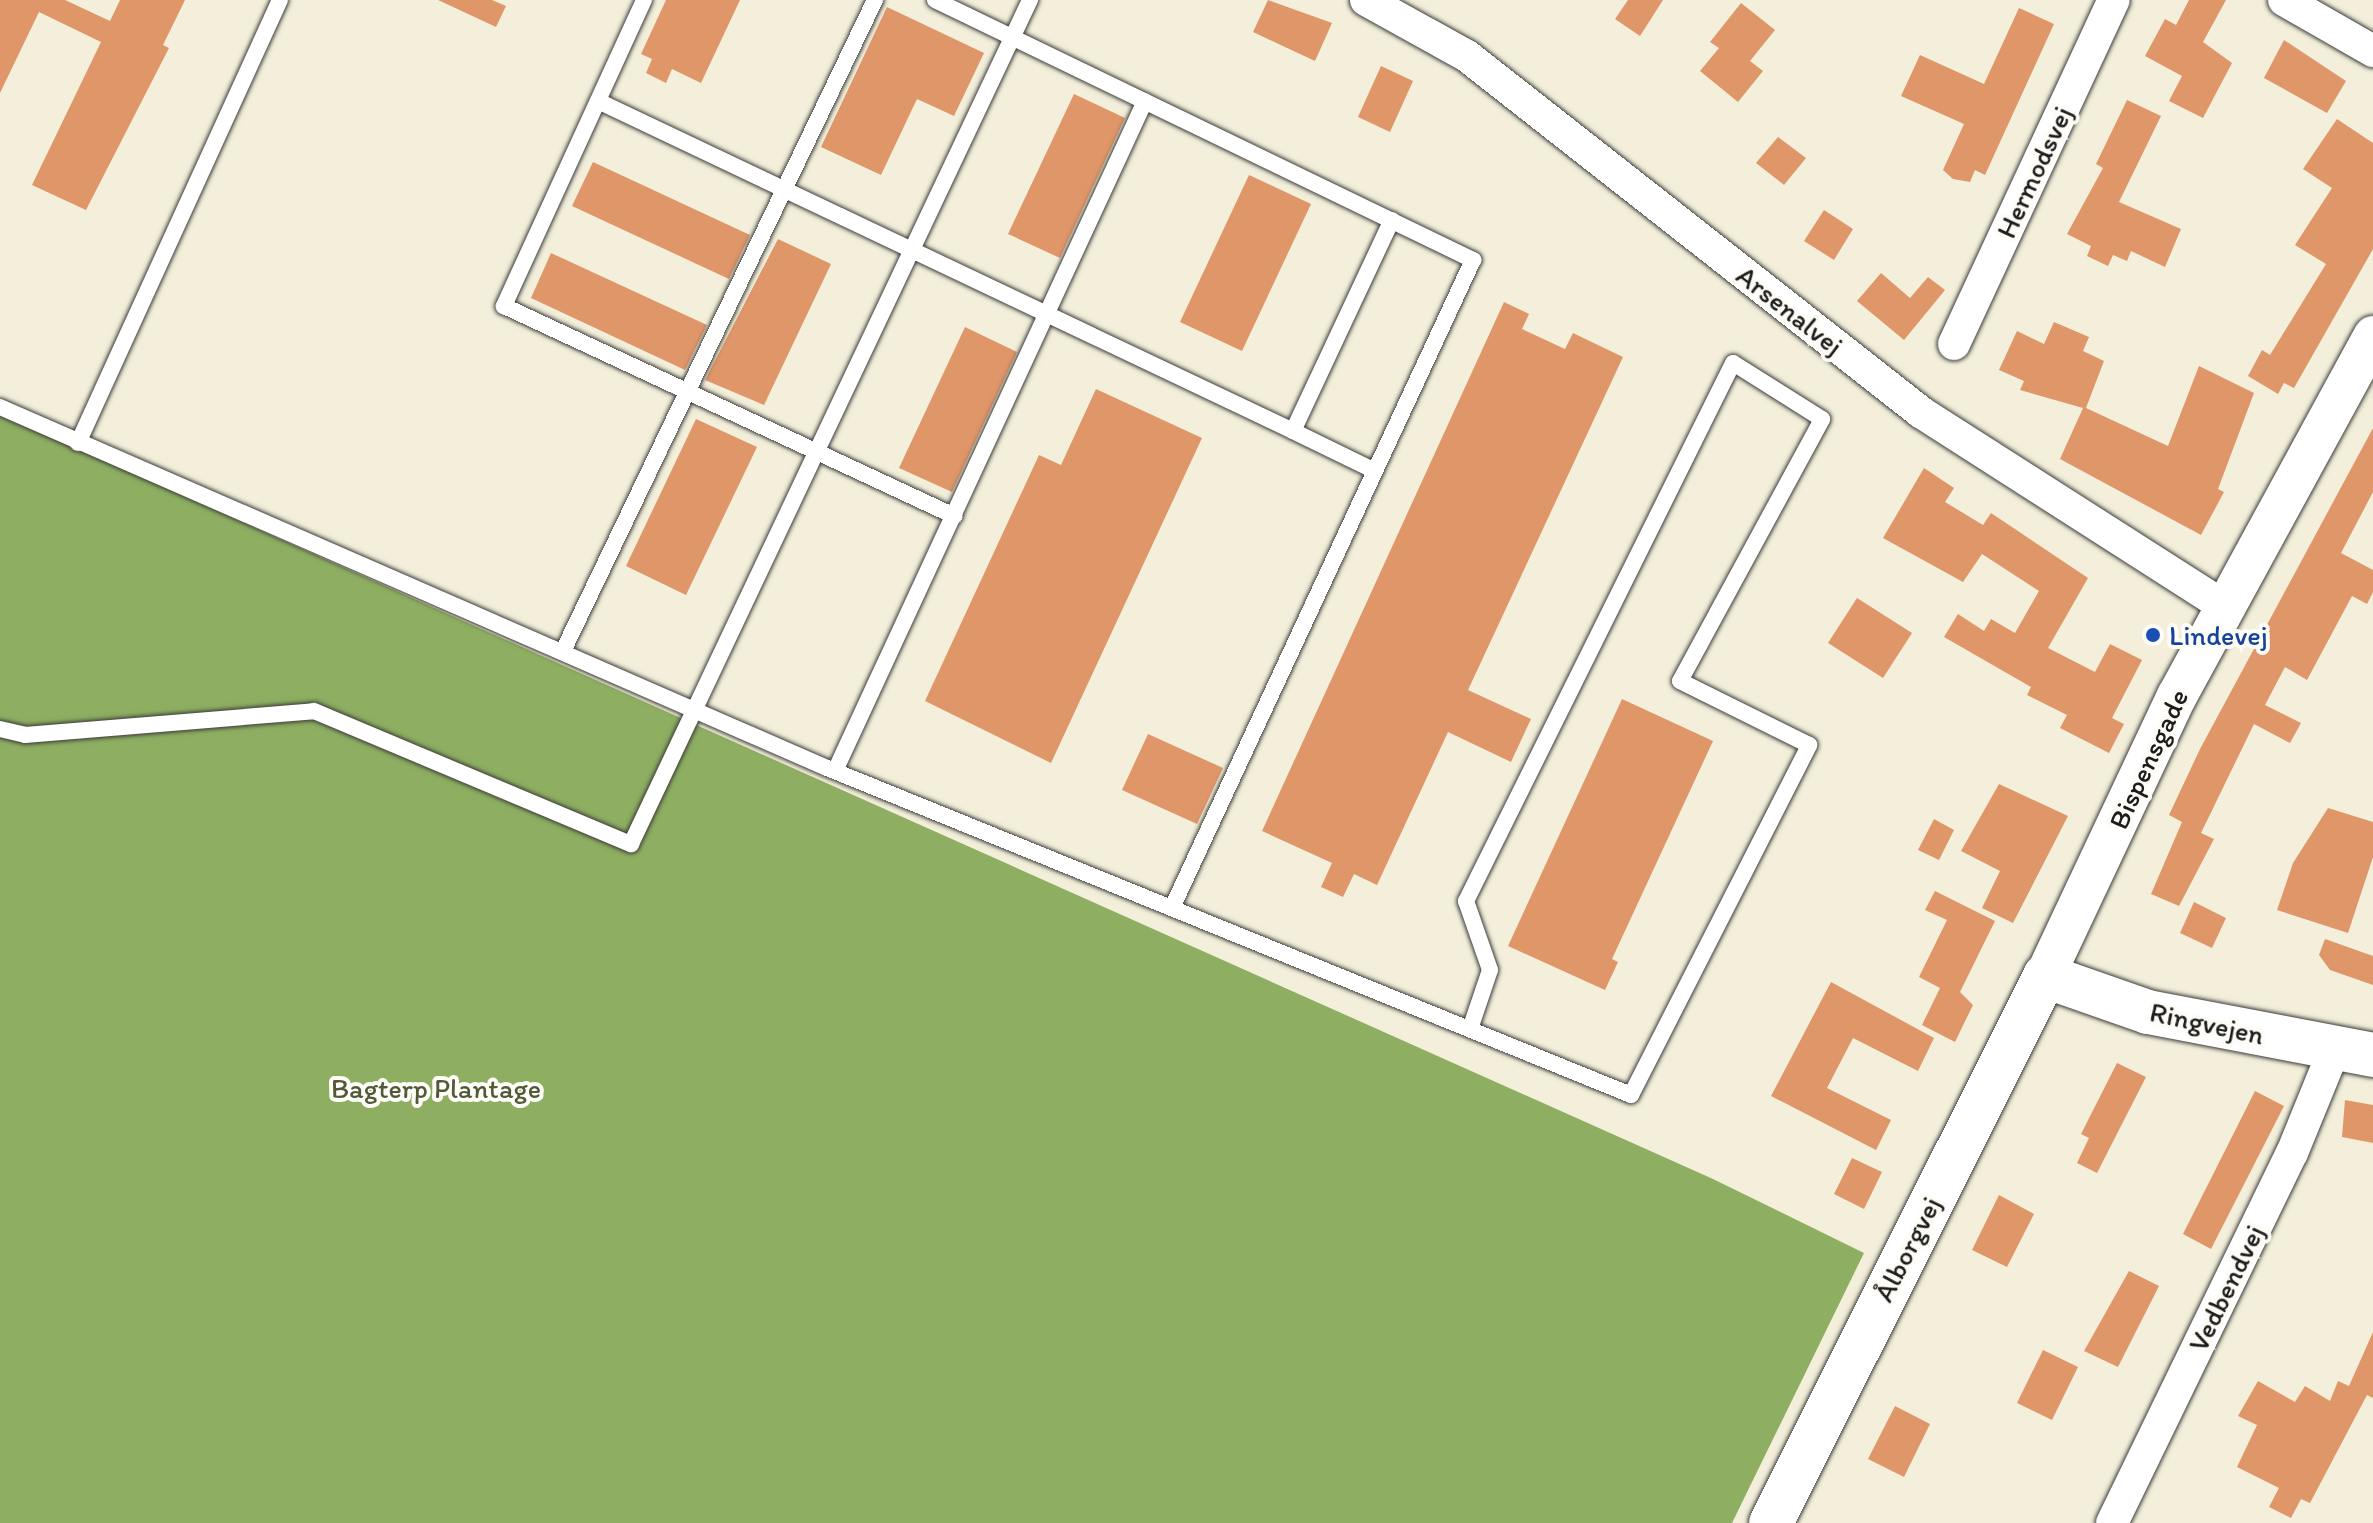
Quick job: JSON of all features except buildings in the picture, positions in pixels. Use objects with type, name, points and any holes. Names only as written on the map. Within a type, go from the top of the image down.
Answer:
[{"type":"main road","name":"Ringvejen","points":[[2045,976],[2148,1012],[2353,1052]]},
{"type":"main road","name":"Ålborgvej","points":[[1771,1523],[2045,976]]},
{"type":"street","name":"Arsenalvej","points":[[1366,0],[1467,56],[1922,413],[2224,606]]},
{"type":"street","name":"Hermodsvej","points":[[1954,344],[2114,0]]},
{"type":"street","points":[[2284,0],[2373,51]]},
{"type":"street","name":"Bispensgade","points":[[2045,976],[2224,606],[2373,336]]},
{"type":"street","name":"Vedbendvej","points":[[2112,1523],[2292,1153],[2353,1052]]},
{"type":"lane","points":[[78,443],[280,0]]},
{"type":"lane","points":[[644,0],[504,306],[688,393],[820,450],[955,516]]},
{"type":"lane","points":[[564,649],[875,0]]},
{"type":"lane","points":[[935,0],[1473,260],[1172,908]]},
{"type":"lane","points":[[0,729],[25,735],[314,711],[631,844],[698,710],[1030,0]]},
{"type":"lane","points":[[598,101],[1375,471]]},
{"type":"lane","points":[[835,771],[1145,101]]},
{"type":"lane","points":[[1293,431],[1392,220]]},
{"type":"lane","points":[[0,407],[564,649],[835,771],[1631,1095],[1809,745],[1680,681],[1822,419],[1733,363],[1466,901],[1490,970],[1470,1029]]},
{"type":"green space","name":"Bagterp Plantage","points":[[0,414],[1713,1179],[1864,1253],[1732,1523],[0,1523]]},
{"type":"place","name":"Lindevej","points":[[2153,635]]}]
